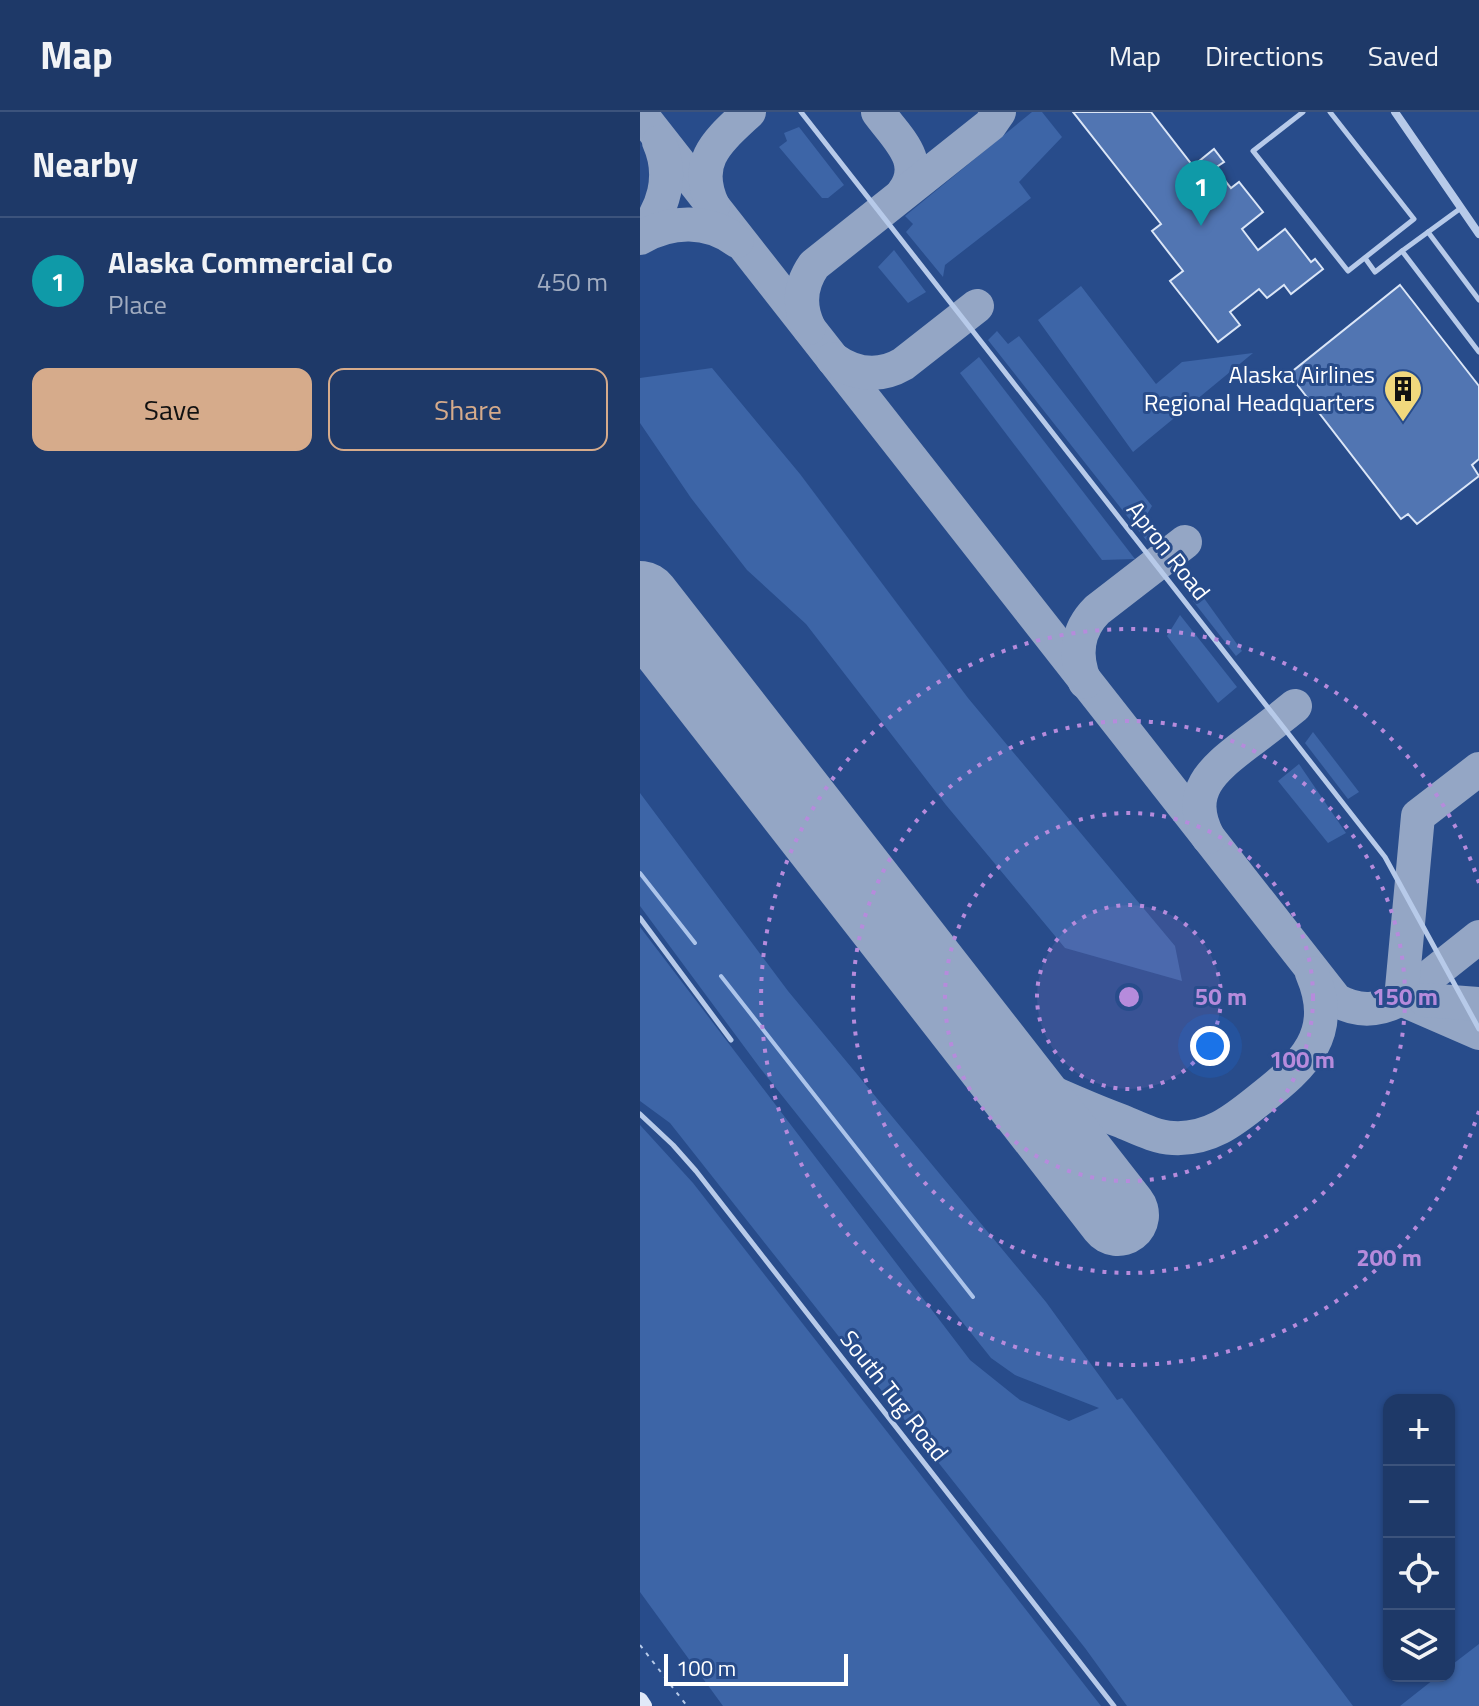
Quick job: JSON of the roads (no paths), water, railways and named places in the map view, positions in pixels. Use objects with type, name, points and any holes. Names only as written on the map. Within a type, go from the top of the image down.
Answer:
[{"type":"main road","points":[[640,1700],[644,1706]]},
{"type":"street","points":[[1395,112],[1479,234]]},
{"type":"lane","name":"Apron Road","points":[[801,112],[1385,857],[1479,1029]]},
{"type":"lane","points":[[1303,112],[1253,151],[1348,271],[1414,219],[1330,112]]},
{"type":"lane","points":[[1365,258],[1375,272],[1461,208]]},
{"type":"lane","points":[[1428,232],[1479,300]]},
{"type":"lane","points":[[1402,251],[1479,352]]},
{"type":"lane","points":[[640,918],[731,1040]]},
{"type":"lane","name":"South Tug Road","points":[[640,1114],[696,1171],[1114,1706]]},
{"type":"waterway","points":[[640,873],[695,943]]},
{"type":"waterway","points":[[721,976],[973,1297]]},
{"type":"place","name":"Alaska Commercial Co","points":[[1201,226]]},
{"type":"place","name":"Alaska Airlines Regional Headquarters","points":[[1403,423]]}]
